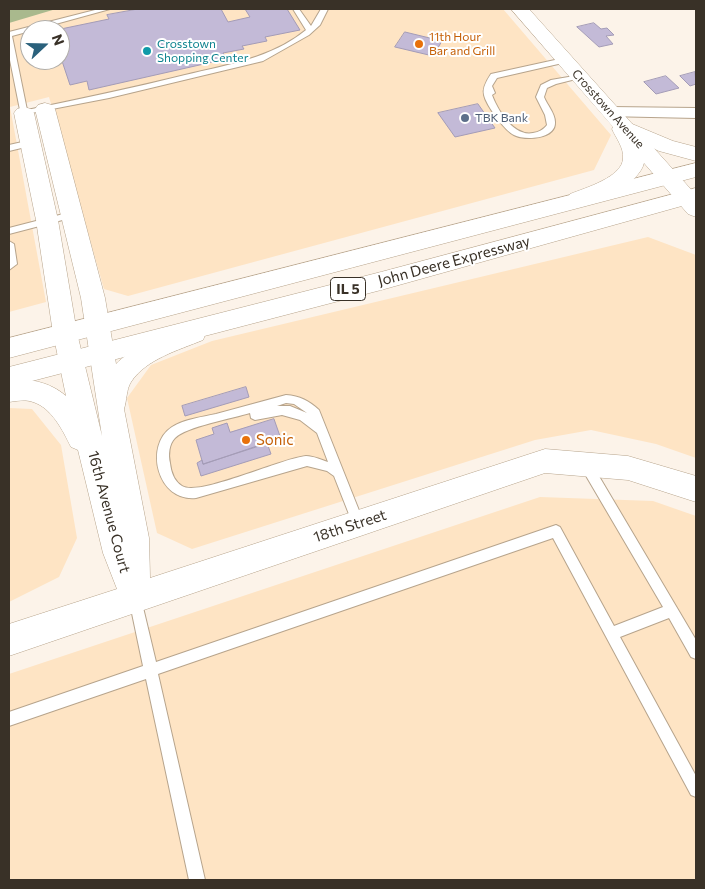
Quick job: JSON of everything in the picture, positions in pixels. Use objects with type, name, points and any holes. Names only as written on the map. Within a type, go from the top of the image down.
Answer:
[{"type":"main road","name":"Crosstown Avenue","points":[[520,9],[617,118]]},
{"type":"main road","name":"16th Avenue Court","points":[[45,108],[59,217],[65,333],[118,553],[135,598]]},
{"type":"main road","name":"16th Avenue Court","points":[[24,113],[31,143],[93,298],[134,538],[135,598]]},
{"type":"main road","points":[[617,118],[647,145],[666,146],[696,154]]},
{"type":"main road","points":[[555,208],[605,188],[627,175],[634,160],[632,148],[617,118]]},
{"type":"main road","name":"Crosstown Avenue","points":[[647,145],[669,177],[693,201]]},
{"type":"main road","name":"John Deere Expressway","points":[[9,348],[696,170]]},
{"type":"main road","name":"John Deere Expressway","points":[[9,377],[693,201]]},
{"type":"main road","points":[[112,410],[113,394],[119,376],[137,358],[216,324]]},
{"type":"main road","points":[[9,391],[40,392],[50,396],[75,425],[100,480]]},
{"type":"main road","name":"18th Street","points":[[9,640],[545,461],[628,468],[696,490]]},
{"type":"street","points":[[617,118],[691,113]]},
{"type":"street","points":[[647,145],[647,126],[668,116],[691,113]]},
{"type":"lane","points":[[106,9],[9,35],[24,113],[109,96],[260,59],[277,51],[310,30],[317,24],[324,9]]},
{"type":"lane","points":[[296,9],[310,30]]},
{"type":"lane","points":[[564,60],[491,81],[487,94],[512,131],[518,136],[531,136],[549,128],[552,122],[540,97],[544,87],[554,82],[580,77]]},
{"type":"lane","points":[[9,148],[31,143]]},
{"type":"lane","points":[[9,230],[59,217]]},
{"type":"lane","points":[[9,244],[12,264],[9,267]]},
{"type":"lane","points":[[340,474],[330,467],[307,461],[206,491],[193,493],[180,491],[166,475],[164,461],[165,445],[175,431],[195,424],[286,399],[295,400],[306,405],[315,413],[340,474],[358,523]]},
{"type":"lane","points":[[586,465],[696,652]]},
{"type":"lane","points":[[9,719],[556,531],[696,790]]},
{"type":"lane","points":[[135,598],[198,880]]},
{"type":"lane","points":[[611,634],[672,610]]},
{"type":"shaded area","points":[[46,9],[503,9],[611,135],[594,170],[128,296],[104,289],[49,97],[10,107],[46,302],[9,312],[9,17]]},
{"type":"shaded area","points":[[648,237],[696,255],[696,458],[656,444],[591,430],[535,440],[192,549],[157,533],[127,398],[151,365],[212,341]]},
{"type":"shaded area","points":[[9,408],[32,409],[61,445],[77,538],[59,577],[9,602]]},
{"type":"shaded area","points":[[540,497],[653,501],[696,516],[696,880],[9,880],[9,674]]},
{"type":"green space","points":[[9,9],[56,9],[9,23]]},
{"type":"building","name":"Crosstown Shopping Center","points":[[138,9],[221,9],[228,22],[250,17],[245,9],[287,9],[300,30],[265,37],[267,41],[242,46],[244,49],[223,53],[226,59],[89,90],[87,81],[70,85],[65,70],[70,70],[70,27],[109,19],[107,15]]},
{"type":"building","points":[[594,23],[601,29],[607,28],[614,35],[606,36],[613,44],[599,47],[577,27]]},
{"type":"building","name":"11th Hour Bar and Grill","points":[[405,32],[442,41],[433,56],[395,47]]},
{"type":"building","points":[[695,72],[696,84],[690,86],[680,76]]},
{"type":"building","points":[[666,76],[679,88],[656,94],[644,82]]},
{"type":"building","name":"TBK Bank","points":[[478,104],[495,128],[455,137],[438,113]]},
{"type":"building","points":[[246,387],[249,397],[185,416],[182,406]]},
{"type":"building","points":[[274,419],[281,439],[203,464],[196,440],[214,434],[212,428],[227,423],[230,432]]},
{"type":"building","points":[[267,443],[271,454],[201,476],[197,463],[202,460],[203,464]]},
{"type":"place","name":"11th Hour Bar and Grill","points":[[419,44]]},
{"type":"place","name":"Crosstown Shopping Center","points":[[147,51]]},
{"type":"place","name":"TBK Bank","points":[[465,118]]},
{"type":"place","name":"Sonic","points":[[246,440]]}]
